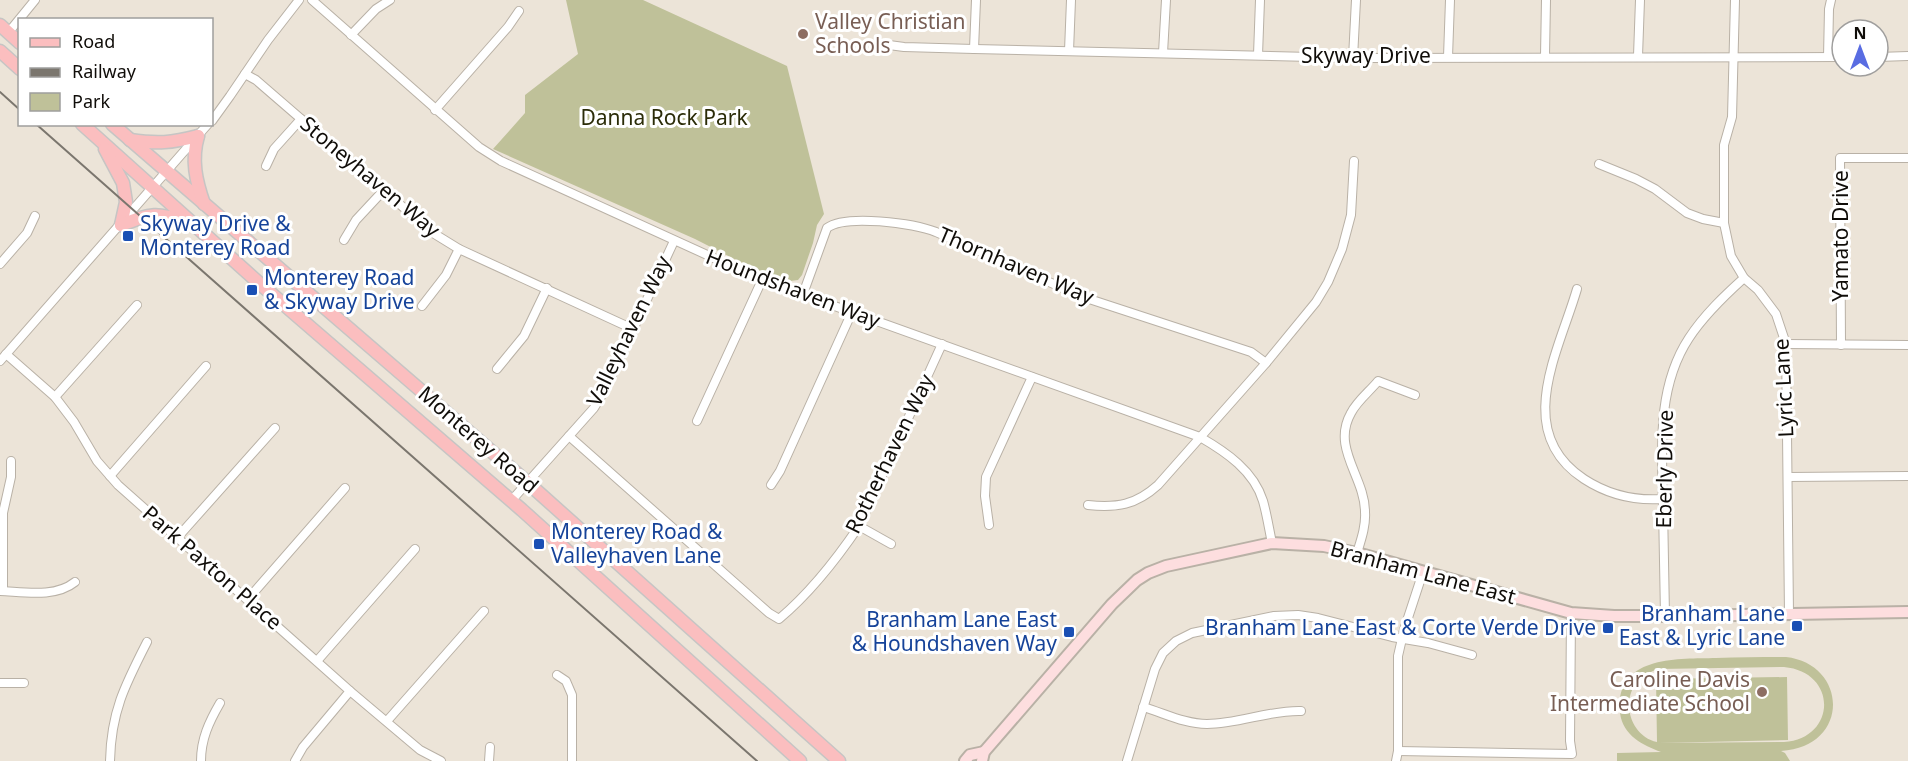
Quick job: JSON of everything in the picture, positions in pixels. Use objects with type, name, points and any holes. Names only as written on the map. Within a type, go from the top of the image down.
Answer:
[{"type":"main road","points":[[4,29],[18,41]]},
{"type":"main road","points":[[0,51],[18,67]]},
{"type":"main road","name":"Monterey Road","points":[[84,126],[192,224],[512,501],[800,761]]},
{"type":"main road","name":"Monterey Road","points":[[114,126],[528,483],[839,761]]},
{"type":"main road","points":[[130,140],[158,144],[198,136]]},
{"type":"main road","points":[[198,136],[194,149],[195,173],[204,204]]},
{"type":"main road","points":[[102,143],[123,183],[126,202],[121,225]]},
{"type":"main road","points":[[121,225],[147,214],[169,216],[192,224]]},
{"type":"street","points":[[4,29],[35,0]]},
{"type":"street","points":[[213,119],[267,40],[299,0]]},
{"type":"street","name":"Houndshaven Way","points":[[312,0],[488,155],[762,280],[1200,437],[1222,449],[1242,467],[1255,483],[1262,499],[1272,543]]},
{"type":"street","points":[[351,35],[376,9],[390,0]]},
{"type":"street","points":[[974,49],[976,0]]},
{"type":"street","points":[[1069,51],[1071,0]]},
{"type":"street","points":[[1163,53],[1166,0]]},
{"type":"street","points":[[1258,55],[1260,0]]},
{"type":"street","points":[[1353,58],[1356,0]]},
{"type":"street","points":[[1448,57],[1450,0]]},
{"type":"street","points":[[1545,56],[1546,0]]},
{"type":"street","points":[[1638,56],[1640,0]]},
{"type":"street","name":"Lyric Lane","points":[[1735,0],[1732,117],[1724,145],[1724,223],[1731,256],[1744,278],[1758,290],[1776,314],[1786,344],[1789,614]]},
{"type":"street","points":[[1828,57],[1829,9],[1832,0]]},
{"type":"street","points":[[435,110],[508,27],[519,11]]},
{"type":"street","name":"Skyway Drive","points":[[889,45],[1353,58],[1828,57]]},
{"type":"street","points":[[1890,57],[1908,56]]},
{"type":"street","name":"Stoneyhaven Way","points":[[245,74],[301,119],[433,233],[459,249],[633,329]]},
{"type":"street","points":[[266,166],[274,149],[301,119]]},
{"type":"street","points":[[3,357],[206,126]]},
{"type":"street","name":"Yamato Drive","points":[[1841,345],[1840,158],[1908,158]]},
{"type":"street","points":[[1088,505],[1108,507],[1128,504],[1147,495],[1304,319],[1328,282],[1342,249],[1351,215],[1354,161]]},
{"type":"street","points":[[1599,164],[1655,189],[1688,213],[1702,219],[1724,223]]},
{"type":"street","points":[[344,240],[357,220],[383,191]]},
{"type":"street","points":[[0,264],[27,233],[35,216]]},
{"type":"street","name":"Thornhaven Way","points":[[803,294],[827,228],[833,223],[842,221],[884,222],[915,226],[936,231],[1083,297],[1251,352],[1266,363]]},
{"type":"street","name":"Valleyhaven Way","points":[[512,501],[594,408],[605,390],[674,241]]},
{"type":"street","points":[[422,306],[446,275],[459,249]]},
{"type":"street","name":"Eberly Drive","points":[[1665,616],[1663,500],[1664,411],[1667,391],[1688,338],[1711,309],[1744,278]]},
{"type":"street","points":[[697,421],[762,280]]},
{"type":"street","points":[[497,369],[524,336],[547,288]]},
{"type":"street","points":[[1577,289],[1562,329],[1548,385],[1545,407],[1549,440],[1573,472],[1591,483],[1612,493],[1637,499],[1663,500]]},
{"type":"street","points":[[55,397],[137,305]]},
{"type":"street","points":[[771,485],[780,471],[852,312]]},
{"type":"street","name":"Rotherhaven Way","points":[[569,436],[712,564],[779,619],[841,553],[859,526],[942,344]]},
{"type":"street","points":[[1786,344],[1908,345]]},
{"type":"street","name":"Park Paxton Place","points":[[3,357],[55,397],[74,422],[97,461],[177,538],[350,691],[420,750],[441,761]]},
{"type":"street","points":[[110,476],[206,366]]},
{"type":"street","points":[[989,525],[985,496],[986,477],[1032,377]]},
{"type":"street","points":[[1357,553],[1364,527],[1365,510],[1362,494],[1344,442],[1351,412],[1378,381],[1415,395]]},
{"type":"street","points":[[177,538],[275,428]]},
{"type":"street","points":[[11,461],[11,477],[3,513],[2,591],[56,592],[75,582]]},
{"type":"street","points":[[1788,477],[1908,476]]},
{"type":"street","points":[[248,599],[345,488]]},
{"type":"street","points":[[859,526],[891,544]]},
{"type":"street","name":"Branham Lane East","points":[[965,761],[970,755],[983,757],[1112,604],[1137,580],[1166,566],[1272,543],[1324,546],[1357,553],[1571,612],[1614,616],[1665,616],[1908,612]]},
{"type":"street","points":[[317,661],[415,549]]},
{"type":"street","points":[[1396,761],[1398,751],[1398,656],[1401,639],[1423,572]]},
{"type":"street","points":[[387,721],[484,611]]},
{"type":"street","points":[[1398,751],[1572,754],[1570,741],[1571,612]]},
{"type":"street","points":[[1126,761],[1155,669],[1163,653],[1176,640],[1192,633],[1274,616],[1298,615],[1473,655]]},
{"type":"street","points":[[110,761],[113,721],[118,702],[147,642]]},
{"type":"street","points":[[557,675],[566,681],[572,695],[572,761]]},
{"type":"street","points":[[0,683],[24,683]]},
{"type":"street","points":[[295,761],[303,747],[350,691]]},
{"type":"street","points":[[201,761],[201,746],[207,726],[220,703]]},
{"type":"street","points":[[1143,707],[1186,722],[1206,724],[1225,723],[1283,710],[1301,711]]},
{"type":"street","points":[[489,761],[490,747]]},
{"type":"green space","name":"Danna Rock Park","points":[[566,0],[643,0],[787,66],[824,214],[817,225],[802,275],[798,280],[790,281],[752,268],[695,239],[493,149],[525,113],[525,95],[578,54]]},
{"type":"green space","points":[[1786,657],[1806,663],[1821,674],[1830,689],[1833,705],[1830,721],[1820,736],[1804,746],[1781,751],[1790,761],[1617,761],[1617,753],[1661,752],[1635,738],[1625,728],[1622,721],[1621,694],[1627,680],[1638,670],[1652,664],[1684,659]],"holes":[[[1784,667],[1802,671],[1814,680],[1822,692],[1824,705],[1822,718],[1814,729],[1801,738],[1784,742],[1658,743],[1788,740],[1787,677],[1656,679],[1657,742],[1640,732],[1630,715],[1630,695],[1634,686],[1643,677],[1658,669]]]},
{"type":"railway","points":[[0,92],[18,108]]},
{"type":"railway","points":[[38,126],[757,761]]},
{"type":"place","name":"Valley Christian Schools","points":[[803,34]]},
{"type":"place","name":"Skyway Drive & Monterey Road","points":[[128,236]]},
{"type":"place","name":"Monterey Road & Skyway Drive","points":[[252,290]]},
{"type":"place","name":"Monterey Road & Valleyhaven Lane","points":[[539,544]]},
{"type":"place","name":"Branham Lane East & Lyric Lane","points":[[1797,626]]},
{"type":"place","name":"Branham Lane East & Corte Verde Drive","points":[[1608,628]]},
{"type":"place","name":"Branham Lane East & Houndshaven Way","points":[[1069,632]]},
{"type":"place","name":"Caroline Davis Intermediate School","points":[[1762,692]]}]
